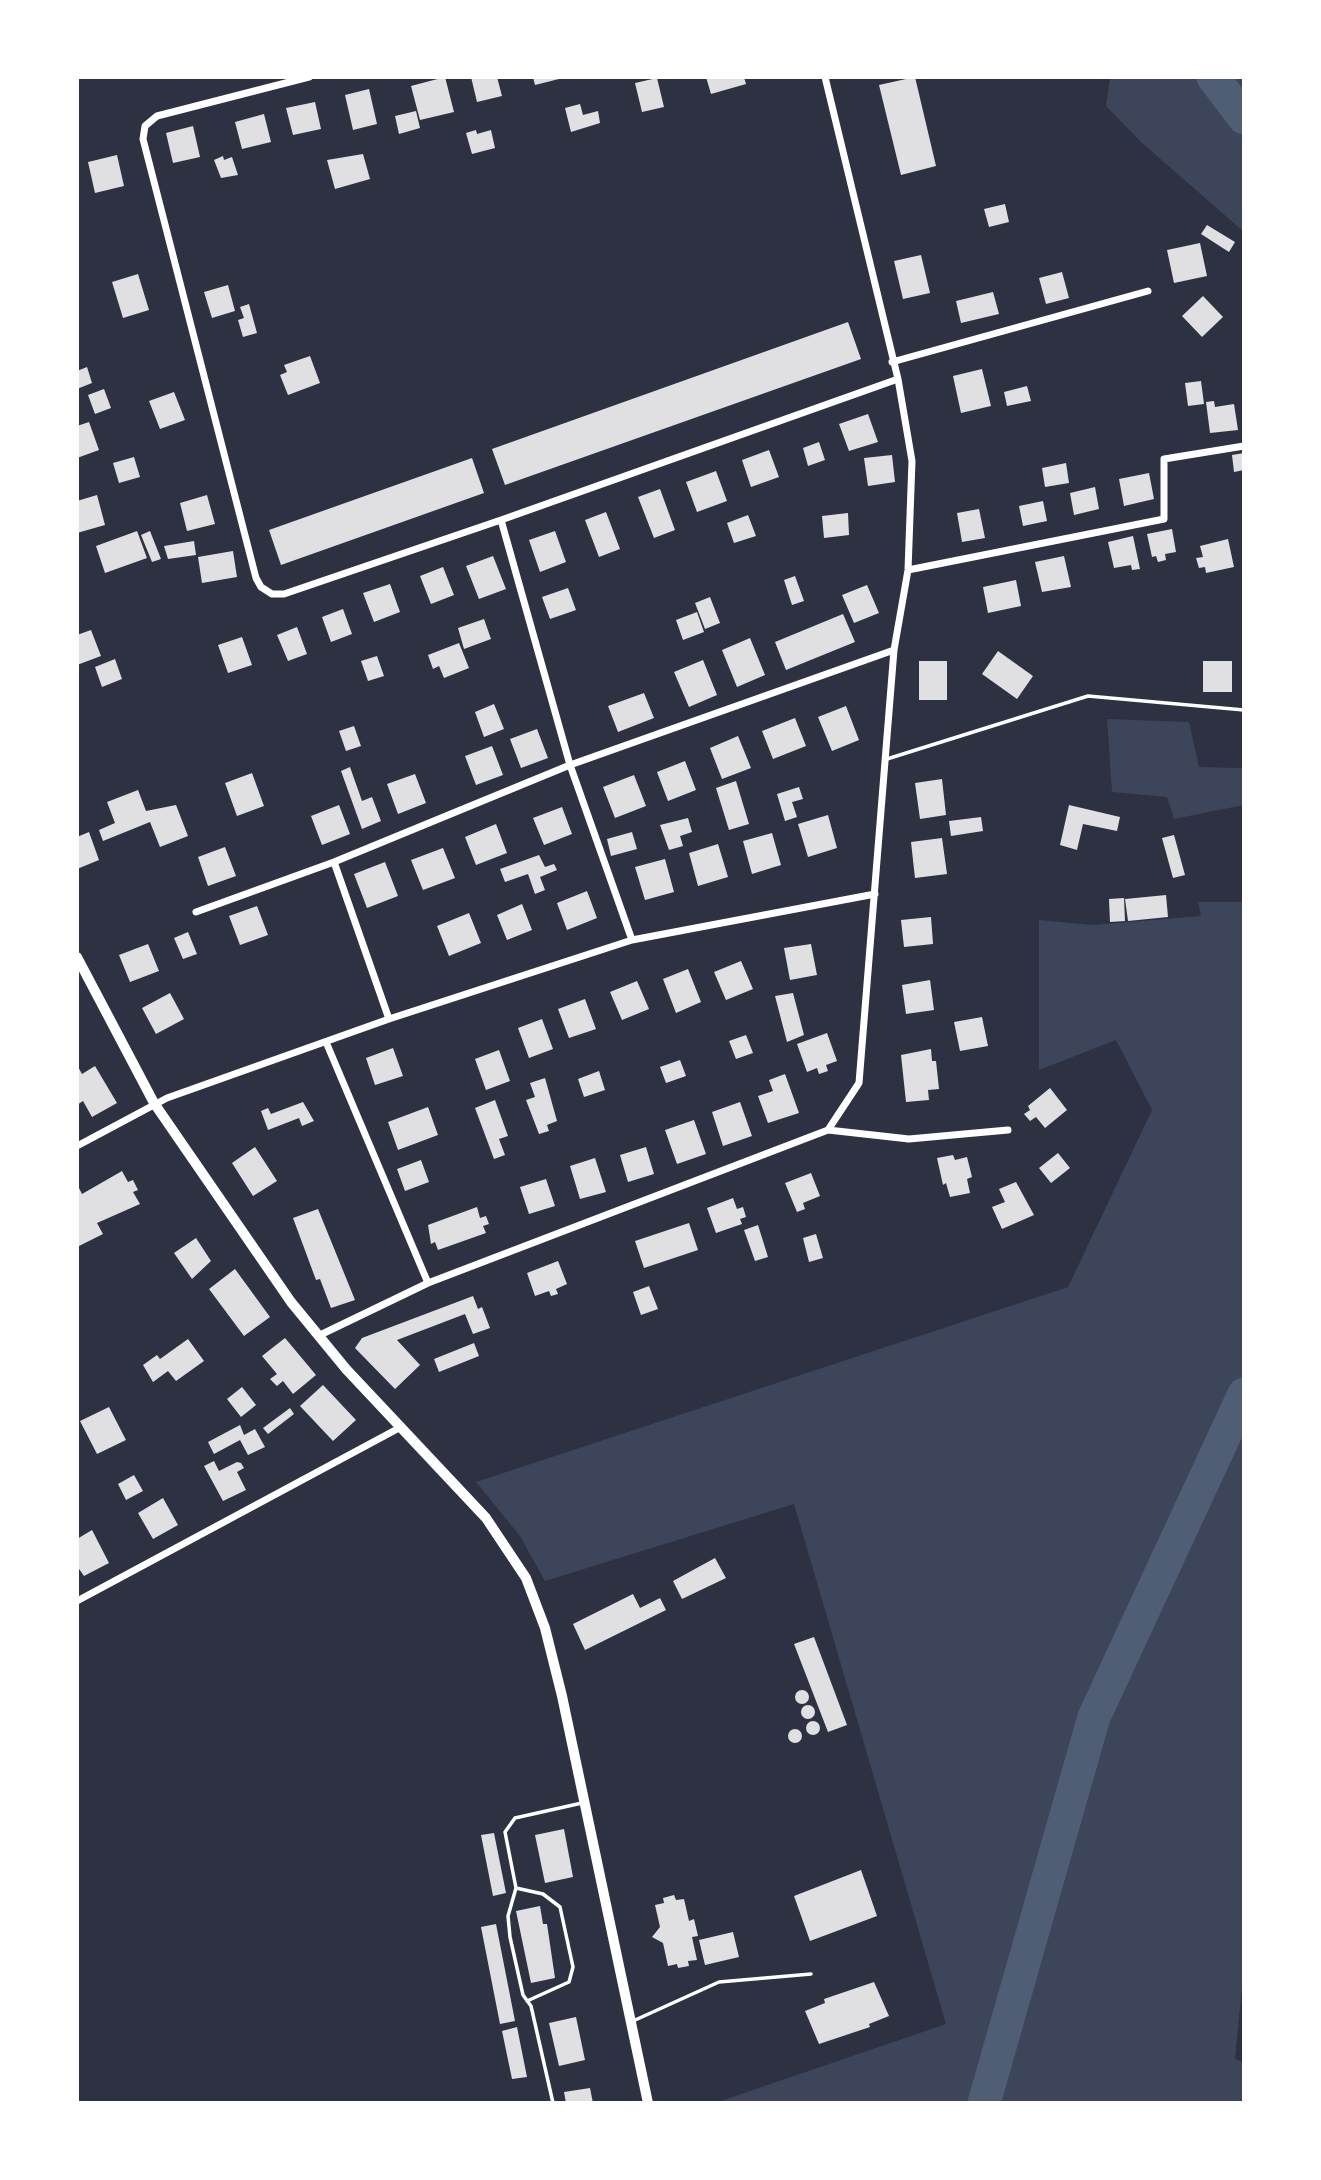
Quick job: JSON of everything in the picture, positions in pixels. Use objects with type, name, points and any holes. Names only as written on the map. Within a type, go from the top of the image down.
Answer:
[{"type":"main road","points":[[77,957],[154,1103],[274,1279],[318,1336],[486,1518],[526,1578],[552,1653],[648,2103]]},
{"type":"street","points":[[309,77],[157,116],[145,126],[143,139],[256,578],[261,587],[278,594],[502,520],[898,379]]},
{"type":"street","points":[[825,77],[898,379],[912,461],[908,570],[894,650],[859,1083],[828,1129]]},
{"type":"street","points":[[892,362],[1148,291]]},
{"type":"street","points":[[908,570],[1164,519],[1164,459],[1244,446]]},
{"type":"street","points":[[502,520],[570,765],[632,940]]},
{"type":"street","points":[[196,912],[334,862],[570,765],[894,650]]},
{"type":"street","points":[[334,862],[389,1019]]},
{"type":"street","points":[[77,1146],[154,1103],[389,1019],[632,940],[875,894]]},
{"type":"street","points":[[326,1042],[428,1283]]},
{"type":"street","points":[[318,1336],[428,1283],[828,1129],[909,1139],[1008,1130]]},
{"type":"street","points":[[77,1601],[401,1427]]},
{"type":"lane","points":[[887,759],[1087,696],[1244,710]]},
{"type":"lane","points":[[553,2103],[510,1937],[508,1916],[516,1888],[505,1832],[514,1818],[584,1803]]},
{"type":"lane","points":[[516,1888],[543,1894],[559,1907],[573,1967],[569,1982],[527,2001]]},
{"type":"lane","points":[[631,2021],[719,1982],[811,1974]]},
{"type":"shaded area","points":[[1110,77],[1244,77],[1244,232],[1141,142],[1106,106]]},
{"type":"shaded area","points":[[1107,719],[1189,722],[1199,767],[1244,768],[1244,805],[1174,819],[1167,797],[1112,792]]},
{"type":"shaded area","points":[[1198,902],[1244,902],[1244,1967],[1235,2059],[1244,2063],[1244,2103],[715,2103],[946,2024],[794,1504],[545,1581],[520,1536],[476,1482],[1068,1287],[1152,1110],[1116,1040],[1039,1070],[1039,920],[1093,925],[1201,916]]},
{"type":"building","points":[[445,77],[454,112],[420,120],[411,86]]},
{"type":"building","points":[[471,77],[497,77],[502,96],[477,102]]},
{"type":"building","points":[[533,77],[563,77],[563,78],[535,85]]},
{"type":"building","points":[[706,77],[744,77],[746,84],[711,94]]},
{"type":"building","points":[[915,77],[936,166],[901,175],[879,85]]},
{"type":"building","points":[[657,78],[664,107],[642,112],[635,83]]},
{"type":"building","points":[[369,89],[377,124],[353,130],[345,95]]},
{"type":"building","points":[[315,102],[321,129],[293,135],[286,108]]},
{"type":"building","points":[[580,104],[583,115],[598,111],[600,123],[571,132],[565,108]]},
{"type":"building","points":[[416,111],[420,128],[399,134],[395,116]]},
{"type":"building","points":[[264,114],[271,142],[242,149],[235,122]]},
{"type":"building","points":[[193,126],[200,157],[173,163],[166,133]]},
{"type":"building","points":[[476,130],[477,134],[491,130],[495,148],[472,154],[466,133]]},
{"type":"building","points":[[363,154],[370,179],[335,189],[327,160]]},
{"type":"building","points":[[117,155],[124,186],[95,193],[88,162]]},
{"type":"building","points":[[223,156],[224,160],[232,157],[238,175],[221,178],[214,160]]},
{"type":"building","points":[[1005,204],[1009,222],[989,227],[984,209]]},
{"type":"building","points":[[1207,225],[1235,242],[1229,252],[1201,234]]},
{"type":"building","points":[[1200,243],[1207,276],[1174,283],[1167,250]]},
{"type":"building","points":[[921,255],[930,293],[903,299],[894,261]]},
{"type":"building","points":[[1062,272],[1069,298],[1046,304],[1039,278]]},
{"type":"building","points":[[138,274],[149,310],[123,318],[112,282]]},
{"type":"building","points":[[228,285],[235,311],[212,318],[204,292]]},
{"type":"building","points":[[993,292],[999,314],[961,323],[956,301]]},
{"type":"building","points":[[1203,296],[1223,317],[1202,337],[1182,316]]},
{"type":"building","points":[[249,304],[257,333],[243,337],[238,320],[244,318],[240,307]]},
{"type":"building","points":[[848,322],[861,359],[505,485],[492,449]]},
{"type":"building","points":[[310,356],[320,383],[288,395],[280,375],[287,372],[284,365]]},
{"type":"building","points":[[87,367],[92,383],[77,389],[77,371]]},
{"type":"building","points":[[982,369],[991,406],[961,413],[953,376]]},
{"type":"building","points":[[1201,381],[1204,404],[1188,406],[1185,383]]},
{"type":"building","points":[[1027,386],[1031,401],[1007,406],[1004,392]]},
{"type":"building","points":[[104,389],[111,408],[95,414],[88,395]]},
{"type":"building","points":[[174,392],[185,420],[160,429],[149,401]]},
{"type":"building","points":[[1214,401],[1215,407],[1234,404],[1238,430],[1210,433],[1206,402]]},
{"type":"building","points":[[868,414],[878,442],[849,451],[839,424]]},
{"type":"building","points":[[89,422],[99,450],[77,458],[77,426]]},
{"type":"building","points":[[819,442],[825,460],[808,466],[803,448]]},
{"type":"building","points":[[769,450],[779,477],[751,487],[742,460]]},
{"type":"building","points":[[1244,453],[1244,470],[1234,472],[1232,455]]},
{"type":"building","points":[[892,455],[895,482],[868,486],[864,458]]},
{"type":"building","points":[[134,457],[140,477],[119,483],[113,463]]},
{"type":"building","points":[[472,458],[484,493],[281,565],[269,530]]},
{"type":"building","points":[[1066,463],[1069,483],[1045,487],[1042,468]]},
{"type":"building","points":[[716,471],[727,501],[697,512],[686,482]]},
{"type":"building","points":[[1149,473],[1154,499],[1124,506],[1119,479]]},
{"type":"building","points":[[1095,487],[1099,509],[1074,515],[1070,493]]},
{"type":"building","points":[[660,489],[675,530],[654,538],[638,497]]},
{"type":"building","points":[[97,495],[105,525],[77,533],[77,501]]},
{"type":"building","points":[[207,495],[215,524],[187,531],[180,503]]},
{"type":"building","points":[[1043,501],[1047,521],[1023,526],[1019,506]]},
{"type":"building","points":[[979,509],[985,538],[962,542],[957,513]]},
{"type":"building","points":[[606,512],[620,549],[599,557],[585,520]]},
{"type":"building","points":[[848,513],[849,535],[824,538],[822,516]]},
{"type":"building","points":[[748,515],[756,536],[734,543],[727,523]]},
{"type":"building","points":[[1172,529],[1176,552],[1165,554],[1166,560],[1158,562],[1156,556],[1152,557],[1147,534]]},
{"type":"building","points":[[137,531],[147,558],[105,573],[96,546]]},
{"type":"building","points":[[150,531],[161,559],[152,562],[141,535]]},
{"type":"building","points":[[555,531],[566,562],[540,572],[529,540]]},
{"type":"building","points":[[1133,536],[1140,569],[1132,570],[1131,565],[1114,568],[1108,542]]},
{"type":"building","points":[[1228,539],[1234,567],[1206,573],[1205,567],[1199,568],[1196,558],[1203,557],[1200,546]]},
{"type":"building","points":[[194,541],[196,555],[168,559],[164,546]]},
{"type":"building","points":[[233,551],[237,577],[202,583],[198,557]]},
{"type":"building","points":[[493,556],[506,589],[479,599],[466,566]]},
{"type":"building","points":[[1064,556],[1071,587],[1042,592],[1035,562]]},
{"type":"building","points":[[443,567],[454,595],[431,604],[420,576]]},
{"type":"building","points":[[795,576],[804,601],[792,605],[784,580]]},
{"type":"building","points":[[1016,580],[1021,606],[988,613],[983,587]]},
{"type":"building","points":[[390,584],[400,612],[374,622],[363,593]]},
{"type":"building","points":[[867,585],[879,613],[854,623],[842,595]]},
{"type":"building","points":[[568,588],[576,610],[550,619],[542,597]]},
{"type":"building","points":[[710,597],[720,623],[705,629],[695,603]]},
{"type":"building","points":[[343,609],[352,634],[331,642],[322,617]]},
{"type":"building","points":[[697,612],[704,632],[683,640],[676,620]]},
{"type":"building","points":[[843,614],[855,642],[786,670],[775,642]]},
{"type":"building","points":[[484,619],[491,639],[464,649],[458,628]]},
{"type":"building","points":[[297,627],[307,654],[288,661],[277,635]]},
{"type":"building","points":[[91,630],[101,656],[77,665],[77,635]]},
{"type":"building","points":[[242,637],[252,665],[228,673],[218,645]]},
{"type":"building","points":[[750,638],[765,675],[737,687],[722,650]]},
{"type":"building","points":[[459,643],[469,668],[444,678],[439,666],[433,669],[428,655]]},
{"type":"building","points":[[998,651],[1033,676],[1017,699],[982,674]]},
{"type":"building","points":[[377,656],[384,676],[368,681],[361,661]]},
{"type":"building","points":[[115,659],[122,679],[102,687],[95,667]]},
{"type":"building","points":[[703,660],[717,695],[689,707],[674,672]]},
{"type":"building","points":[[919,661],[947,661],[947,700],[919,700]]},
{"type":"building","points":[[1203,661],[1232,661],[1232,692],[1203,692]]},
{"type":"building","points":[[644,693],[654,718],[618,732],[608,706]]},
{"type":"building","points":[[494,704],[504,729],[484,737],[475,712]]},
{"type":"building","points":[[846,706],[859,740],[832,751],[818,717]]},
{"type":"building","points":[[795,718],[806,746],[773,759],[762,731]]},
{"type":"building","points":[[354,726],[361,746],[346,751],[339,731]]},
{"type":"building","points":[[537,729],[548,758],[521,768],[510,739]]},
{"type":"building","points":[[738,736],[751,768],[722,779],[710,748]]},
{"type":"building","points":[[492,746],[503,775],[476,785],[465,756]]},
{"type":"building","points":[[685,761],[696,790],[668,801],[657,772]]},
{"type":"building","points":[[350,767],[362,801],[372,797],[381,821],[362,829],[341,771]]},
{"type":"building","points":[[252,773],[264,806],[237,816],[225,783]]},
{"type":"building","points":[[415,774],[426,803],[398,814],[387,784]]},
{"type":"building","points":[[634,775],[646,806],[615,818],[603,787]]},
{"type":"building","points":[[942,779],[946,815],[920,819],[915,783]]},
{"type":"building","points":[[736,781],[749,824],[729,830],[716,788]]},
{"type":"building","points":[[799,787],[803,799],[792,802],[797,817],[785,821],[777,794]]},
{"type":"building","points":[[138,790],[146,811],[176,805],[188,836],[160,847],[150,822],[103,841],[99,830],[115,823],[107,802]]},
{"type":"building","points":[[339,805],[350,834],[322,845],[311,816]]},
{"type":"building","points":[[1069,805],[1120,817],[1117,831],[1083,824],[1077,850],[1060,845]]},
{"type":"building","points":[[562,807],[572,834],[544,845],[533,818]]},
{"type":"building","points":[[828,815],[837,848],[808,857],[798,824]]},
{"type":"building","points":[[981,817],[983,831],[951,836],[949,821]]},
{"type":"building","points":[[688,818],[692,832],[680,836],[683,846],[669,850],[660,825]]},
{"type":"building","points":[[496,824],[507,853],[476,865],[465,837]]},
{"type":"building","points":[[89,832],[99,860],[77,869],[77,837]]},
{"type":"building","points":[[632,832],[637,849],[611,856],[607,839]]},
{"type":"building","points":[[772,833],[781,865],[752,874],[743,841]]},
{"type":"building","points":[[1174,835],[1185,875],[1173,878],[1162,838]]},
{"type":"building","points":[[942,838],[947,874],[915,878],[911,842]]},
{"type":"building","points":[[718,844],[728,877],[698,886],[689,853]]},
{"type":"building","points":[[225,847],[236,876],[208,886],[198,857]]},
{"type":"building","points":[[443,848],[455,878],[423,890],[411,860]]},
{"type":"building","points":[[539,855],[545,867],[554,864],[557,870],[540,877],[545,890],[535,894],[528,874],[505,882],[500,869]]},
{"type":"building","points":[[665,859],[674,892],[645,900],[635,867]]},
{"type":"building","points":[[385,862],[398,896],[367,908],[354,874]]},
{"type":"building","points":[[587,891],[597,918],[567,930],[557,903]]},
{"type":"building","points":[[1166,895],[1168,917],[1128,921],[1125,899]]},
{"type":"building","points":[[1124,898],[1125,921],[1110,922],[1109,899]]},
{"type":"building","points":[[522,904],[532,930],[507,940],[497,915]]},
{"type":"building","points":[[257,906],[268,935],[240,945],[229,916]]},
{"type":"building","points":[[469,913],[481,943],[449,956],[437,926]]},
{"type":"building","points":[[931,917],[933,944],[904,947],[901,920]]},
{"type":"building","points":[[188,932],[197,954],[183,959],[174,938]]},
{"type":"building","points":[[148,944],[159,971],[130,982],[119,955]]},
{"type":"building","points":[[811,944],[817,975],[790,980],[784,948]]},
{"type":"building","points":[[741,961],[753,989],[726,1000],[714,972]]},
{"type":"building","points":[[688,969],[701,1002],[676,1013],[663,979]]},
{"type":"building","points":[[930,980],[934,1010],[906,1014],[902,985]]},
{"type":"building","points":[[637,981],[649,1009],[622,1020],[610,992]]},
{"type":"building","points":[[170,993],[184,1019],[156,1034],[142,1008]]},
{"type":"building","points":[[793,993],[804,1035],[787,1042],[775,996]]},
{"type":"building","points":[[585,999],[596,1029],[569,1038],[558,1009]]},
{"type":"building","points":[[982,1017],[988,1046],[960,1051],[954,1022]]},
{"type":"building","points":[[542,1019],[553,1049],[529,1058],[518,1028]]},
{"type":"building","points":[[827,1033],[837,1061],[826,1065],[828,1071],[819,1074],[817,1068],[807,1072],[797,1044]]},
{"type":"building","points":[[746,1035],[753,1053],[736,1059],[729,1041]]},
{"type":"building","points":[[393,1048],[403,1076],[375,1085],[366,1058]]},
{"type":"building","points":[[931,1049],[932,1061],[936,1061],[939,1089],[928,1090],[929,1100],[906,1102],[901,1055]]},
{"type":"building","points":[[499,1050],[510,1081],[486,1090],[475,1059]]},
{"type":"building","points":[[680,1060],[686,1076],[666,1083],[660,1067]]},
{"type":"building","points":[[77,1065],[82,1074],[95,1066],[117,1103],[92,1117],[83,1101],[77,1105]]},
{"type":"building","points":[[599,1071],[605,1090],[584,1097],[578,1079]]},
{"type":"building","points":[[785,1074],[799,1113],[768,1123],[758,1096],[773,1091],[769,1080]]},
{"type":"building","points":[[545,1078],[557,1121],[547,1125],[549,1131],[539,1134],[526,1100],[535,1097],[530,1083]]},
{"type":"building","points":[[1050,1088],[1067,1110],[1045,1128],[1036,1117],[1030,1121],[1024,1114],[1030,1110],[1028,1106]]},
{"type":"building","points":[[495,1100],[508,1136],[499,1139],[505,1155],[494,1159],[475,1108]]},
{"type":"building","points":[[303,1102],[314,1121],[302,1126],[299,1118],[268,1130],[261,1111],[268,1108],[271,1114]]},
{"type":"building","points":[[740,1102],[752,1136],[723,1146],[712,1112]]},
{"type":"building","points":[[428,1107],[438,1135],[398,1150],[388,1122]]},
{"type":"building","points":[[694,1120],[706,1154],[677,1164],[665,1130]]},
{"type":"building","points":[[255,1147],[277,1181],[253,1196],[232,1163]]},
{"type":"building","points":[[646,1147],[654,1174],[628,1182],[620,1155]]},
{"type":"building","points":[[1058,1153],[1070,1168],[1051,1183],[1039,1168]]},
{"type":"building","points":[[953,1155],[955,1160],[967,1157],[972,1177],[967,1179],[970,1193],[950,1197],[946,1183],[943,1185],[937,1158]]},
{"type":"building","points":[[595,1158],[606,1192],[580,1199],[570,1166]]},
{"type":"building","points":[[421,1160],[429,1182],[405,1191],[397,1169]]},
{"type":"building","points":[[122,1171],[128,1182],[133,1180],[138,1190],[133,1192],[140,1204],[97,1223],[103,1234],[77,1247],[77,1184],[82,1194]]},
{"type":"building","points":[[811,1173],[820,1196],[803,1203],[805,1209],[797,1212],[785,1183]]},
{"type":"building","points":[[546,1179],[555,1206],[529,1214],[520,1187]]},
{"type":"building","points":[[1016,1182],[1034,1215],[1002,1229],[992,1207],[1005,1202],[999,1189]]},
{"type":"building","points":[[733,1198],[737,1209],[743,1207],[746,1217],[740,1219],[742,1224],[716,1233],[707,1208]]},
{"type":"building","points":[[477,1207],[480,1218],[486,1216],[489,1224],[483,1226],[486,1233],[438,1250],[435,1242],[431,1244],[428,1225]]},
{"type":"building","points":[[318,1209],[355,1300],[331,1308],[320,1279],[316,1280],[293,1218]]},
{"type":"building","points":[[689,1223],[698,1250],[644,1268],[635,1241]]},
{"type":"building","points":[[758,1225],[768,1257],[755,1261],[744,1230]]},
{"type":"building","points":[[816,1234],[823,1258],[809,1262],[803,1238]]},
{"type":"building","points":[[196,1238],[211,1261],[192,1279],[174,1253]]},
{"type":"building","points":[[558,1261],[567,1284],[556,1289],[558,1294],[551,1296],[549,1291],[535,1296],[527,1273]]},
{"type":"building","points":[[235,1269],[270,1317],[244,1336],[209,1289]]},
{"type":"building","points":[[649,1286],[658,1309],[641,1315],[633,1292]]},
{"type":"building","points":[[473,1296],[478,1309],[482,1307],[490,1328],[473,1334],[465,1314],[397,1340],[420,1365],[395,1389],[355,1348],[362,1338]]},
{"type":"building","points":[[285,1338],[316,1375],[293,1394],[283,1381],[277,1386],[270,1379],[277,1374],[262,1356]]},
{"type":"building","points":[[188,1339],[204,1361],[176,1381],[168,1371],[153,1382],[143,1365],[157,1355],[160,1359]]},
{"type":"building","points":[[474,1343],[479,1356],[439,1372],[434,1359]]},
{"type":"building","points":[[323,1385],[356,1420],[333,1441],[300,1406]]},
{"type":"building","points":[[242,1387],[256,1405],[241,1417],[227,1399]]},
{"type":"building","points":[[109,1407],[126,1440],[97,1454],[80,1421]]},
{"type":"building","points":[[290,1408],[294,1414],[268,1434],[263,1428]]},
{"type":"building","points":[[240,1425],[244,1435],[255,1429],[265,1447],[248,1455],[240,1440],[214,1454],[208,1442]]},
{"type":"building","points":[[214,1461],[219,1471],[237,1462],[241,1463],[244,1468],[237,1472],[246,1490],[223,1501],[204,1466]]},
{"type":"building","points":[[134,1475],[143,1491],[126,1500],[118,1484]]},
{"type":"building","points":[[163,1498],[178,1525],[153,1539],[138,1513]]},
{"type":"building","points":[[92,1530],[109,1563],[84,1576],[77,1566],[77,1539]]},
{"type":"building","points":[[715,1558],[726,1578],[682,1599],[673,1581]]},
{"type":"building","points":[[633,1594],[640,1608],[660,1598],[666,1610],[585,1650],[573,1624]]},
{"type":"building","points":[[814,1637],[847,1725],[828,1732],[794,1644]]},
{"type":"building","points":[[802,1690],[807,1692],[807,1702],[802,1704],[797,1702],[795,1697],[797,1692]]},
{"type":"building","points":[[808,1705],[813,1707],[813,1717],[808,1719],[803,1717],[801,1712],[803,1707]]},
{"type":"building","points":[[813,1721],[818,1723],[818,1733],[813,1735],[808,1733],[806,1728],[808,1723]]},
{"type":"building","points":[[795,1729],[800,1731],[800,1741],[795,1743],[790,1741],[788,1736],[790,1731]]},
{"type":"building","points":[[564,1829],[573,1877],[545,1883],[535,1835]]},
{"type":"building","points":[[494,1833],[506,1893],[493,1896],[481,1835]]},
{"type":"building","points":[[861,1870],[877,1916],[810,1941],[794,1896]]},
{"type":"building","points":[[674,1895],[676,1900],[684,1899],[689,1921],[694,1919],[698,1936],[692,1937],[697,1960],[688,1961],[689,1966],[678,1968],[677,1964],[668,1966],[663,1943],[652,1937],[660,1927],[655,1905],[664,1903],[663,1898]]},
{"type":"building","points":[[540,1906],[543,1924],[547,1924],[555,1978],[531,1983],[516,1911]]},
{"type":"building","points":[[496,1924],[515,2021],[500,2024],[481,1927]]},
{"type":"building","points":[[733,1932],[739,1957],[705,1965],[699,1940]]},
{"type":"building","points":[[874,1982],[889,2016],[869,2024],[870,2027],[819,2044],[805,2011],[825,2003],[824,1999]]},
{"type":"building","points":[[576,2017],[585,2060],[559,2066],[549,2023]]},
{"type":"building","points":[[517,2027],[527,2077],[512,2079],[502,2031]]},
{"type":"building","points":[[590,2088],[593,2103],[566,2103],[564,2092]]},
{"type":"waterway","points":[[1213,77],[1244,118]]},
{"type":"waterway","points":[[984,2103],[1094,1717],[1244,1394]]}]
